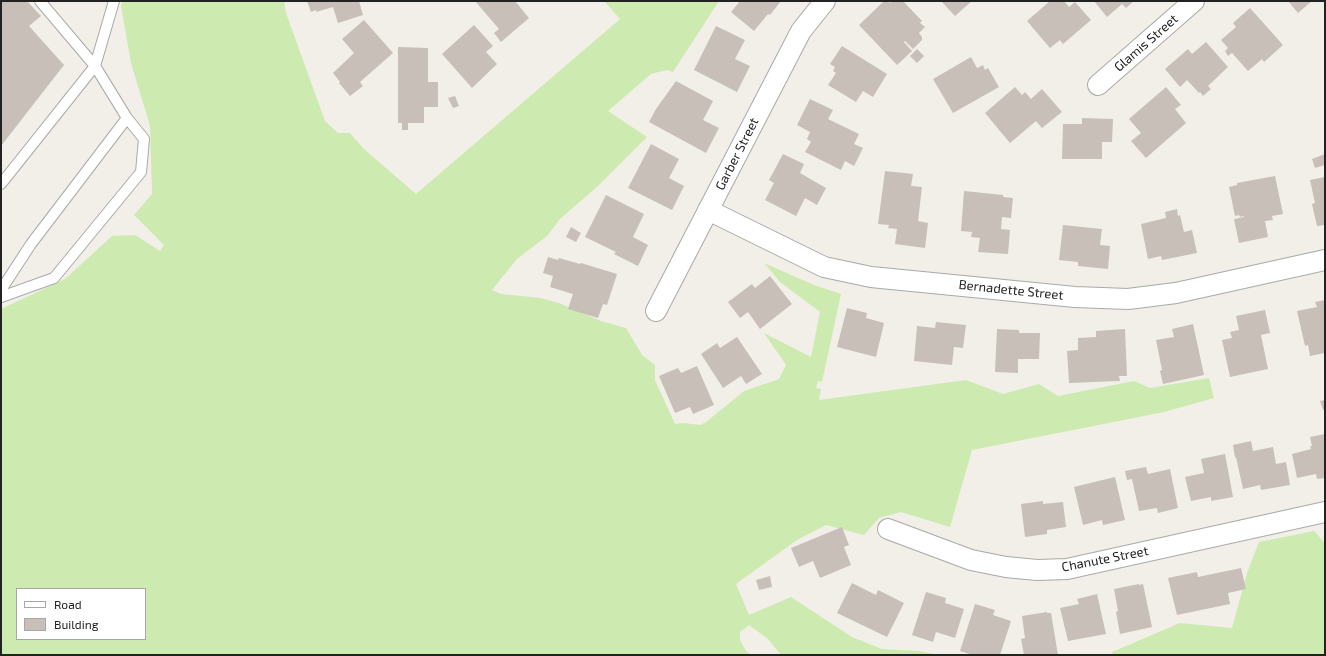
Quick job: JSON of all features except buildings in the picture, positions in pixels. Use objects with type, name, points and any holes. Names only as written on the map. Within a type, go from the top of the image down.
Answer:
[{"type":"street","name":"Garber Street","points":[[656,311],[801,31],[825,1]]},
{"type":"street","name":"Glamis Street","points":[[1098,85],[1194,1]]},
{"type":"street","name":"Bernadette Street","points":[[708,210],[824,267],[871,277],[1075,296],[1128,299],[1176,293],[1325,260]]},
{"type":"street","name":"Chanute Street","points":[[888,529],[971,560],[1006,568],[1037,570],[1067,569],[1325,512]]},
{"type":"lane","points":[[1,297],[54,278],[142,172],[144,139],[127,118],[95,66],[40,1]]},
{"type":"lane","points":[[1,184],[95,66],[114,1]]},
{"type":"lane","points":[[1,290],[31,244],[127,118]]},
{"type":"green space","points":[[123,1],[284,1],[286,13],[325,121],[338,133],[350,133],[364,149],[416,194],[620,19],[604,1],[719,1],[673,72],[667,70],[651,74],[608,111],[647,137],[598,186],[560,219],[547,236],[517,259],[492,290],[501,294],[540,298],[559,303],[601,321],[626,328],[642,355],[655,365],[655,380],[675,424],[683,423],[700,425],[706,422],[744,391],[779,379],[786,365],[764,333],[811,357],[820,312],[780,282],[764,263],[814,285],[841,294],[822,382],[818,381],[816,388],[821,389],[819,400],[966,380],[1003,394],[1039,384],[1058,396],[1134,381],[1150,388],[1209,378],[1214,398],[1164,412],[972,450],[950,527],[901,512],[879,518],[864,535],[826,525],[797,540],[736,584],[749,615],[791,597],[852,637],[882,649],[919,651],[939,655],[781,655],[768,639],[749,625],[740,632],[740,640],[746,651],[751,655],[1,655],[1,309],[65,279],[112,236],[135,235],[160,251],[164,245],[134,215],[152,194],[150,126],[131,63],[121,6]]},
{"type":"green space","points":[[1314,531],[1325,543],[1325,655],[1113,655],[1112,652],[1180,623],[1232,628],[1247,573],[1259,542]]}]
